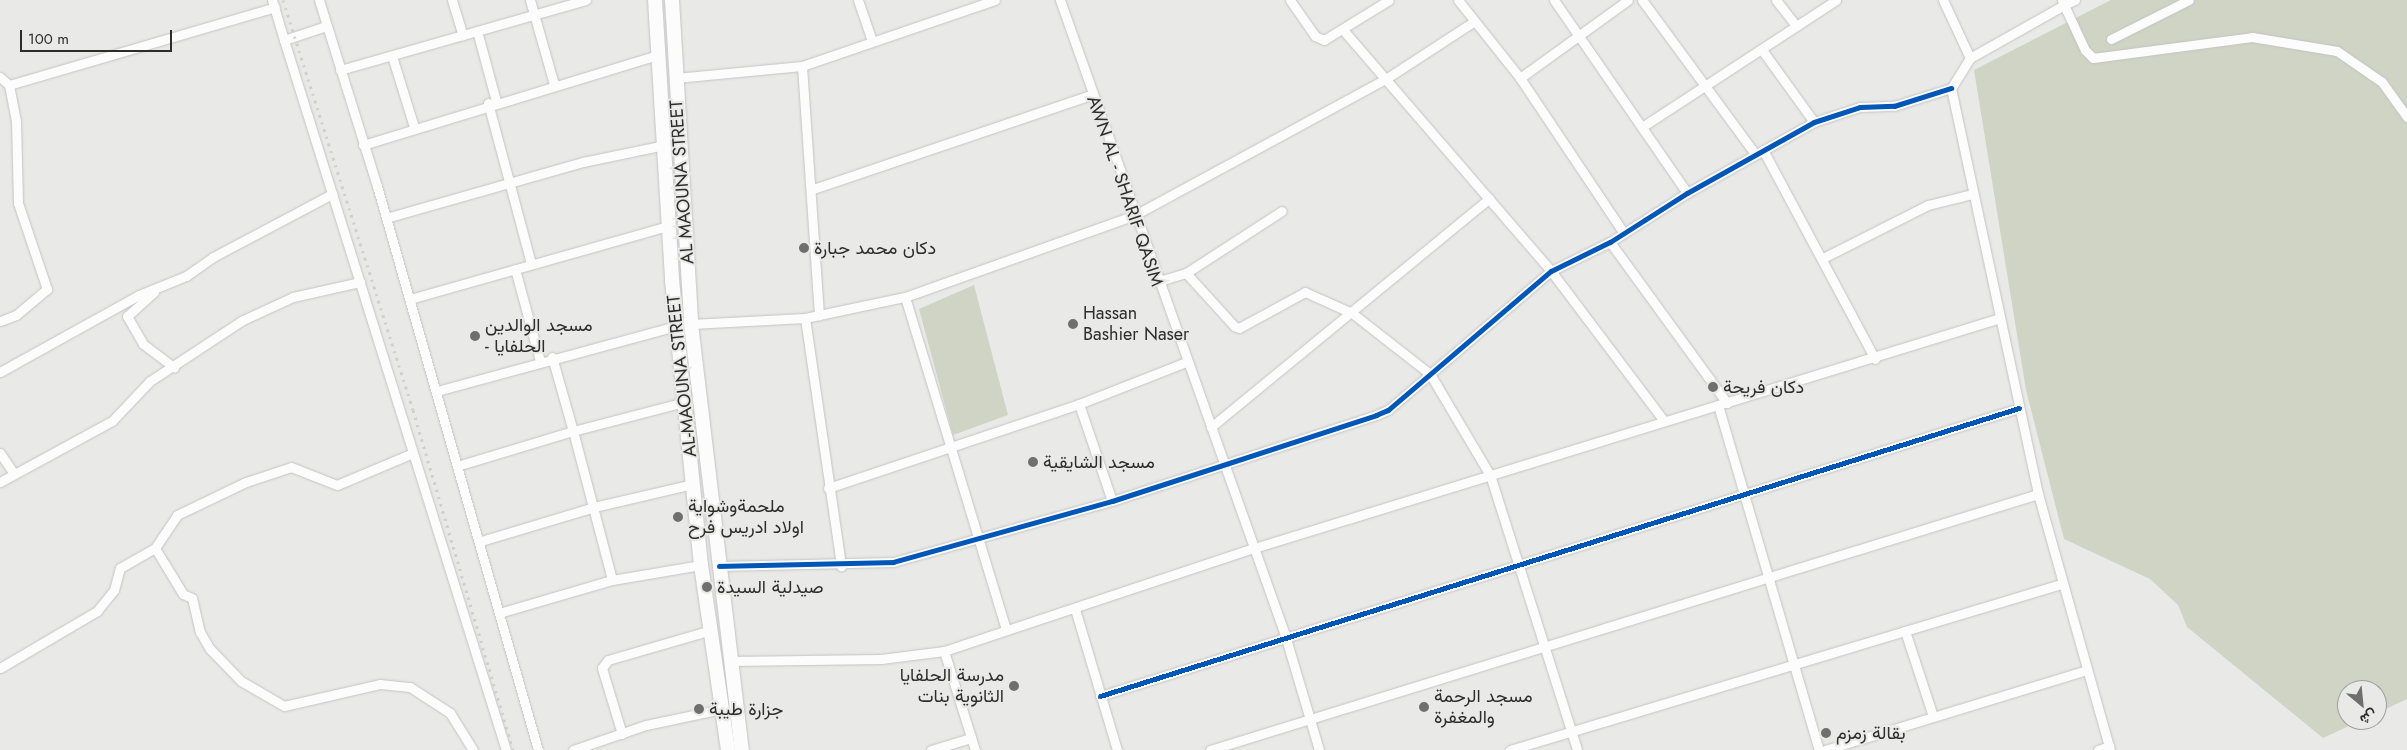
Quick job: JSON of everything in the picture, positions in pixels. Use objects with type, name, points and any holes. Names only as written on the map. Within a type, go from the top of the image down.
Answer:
[{"type":"highway","name":"AL-MAOUNA STREET","points":[[656,0],[668,226],[684,402],[701,565],[728,750]]},
{"type":"highway","name":"AL MAOUNA STREET","points":[[672,0],[675,78],[691,324],[742,750]]},
{"type":"street","points":[[320,0],[326,26],[386,218],[457,466],[481,541],[538,750]]},
{"type":"street","points":[[452,0],[462,36]]},
{"type":"street","points":[[530,0],[554,84]]},
{"type":"street","points":[[340,70],[586,0]]},
{"type":"street","points":[[858,0],[872,41]]},
{"type":"street","points":[[675,78],[802,66],[995,0]]},
{"type":"street","name":"AWN AL - SHARIF QASIM","points":[[1060,0],[1156,282],[1211,427],[1251,549],[1285,636],[1319,750]]},
{"type":"street","points":[[1290,0],[1319,40],[1344,31],[1389,0]]},
{"type":"street","points":[[1458,0],[1473,22],[1520,78],[1623,232]]},
{"type":"street","points":[[1554,0],[1687,193]]},
{"type":"street","points":[[1520,78],[1628,0]]},
{"type":"street","points":[[1642,0],[1759,152],[1823,258],[1875,359]]},
{"type":"street","points":[[1776,0],[1796,26]]},
{"type":"street","points":[[1642,127],[1836,0]]},
{"type":"street","points":[[1943,0],[1970,58]]},
{"type":"street","points":[[719,566],[883,564],[980,539],[1112,501],[1376,415],[1430,374],[1551,271],[1610,242],[1687,193],[1814,122],[1860,107],[1894,106],[1951,88],[1970,58],[2063,2],[2075,0]]},
{"type":"street","points":[[2111,39],[2189,0]]},
{"type":"street","points":[[2063,2],[2085,50],[2094,58],[2252,37],[2337,51],[2382,82],[2407,118]]},
{"type":"street","points":[[9,85],[274,3],[506,750]]},
{"type":"street","points":[[691,324],[805,318],[904,297],[1133,216],[1384,80],[1473,22]]},
{"type":"street","points":[[284,40],[326,26]]},
{"type":"street","points":[[1344,31],[1384,80],[1551,271],[1664,421]]},
{"type":"street","points":[[477,32],[508,186],[531,264]]},
{"type":"street","points":[[1762,50],[1814,122]]},
{"type":"street","points":[[363,144],[492,102],[658,55]]},
{"type":"street","points":[[392,56],[414,127]]},
{"type":"street","points":[[802,66],[813,189],[819,315]]},
{"type":"street","points":[[0,77],[9,85],[18,144],[18,202],[48,289],[16,315],[0,321]]},
{"type":"street","points":[[1951,88],[1997,319],[2038,494],[2061,584],[2109,748],[2098,750]]},
{"type":"street","points":[[813,189],[1091,95]]},
{"type":"street","points":[[386,218],[508,186],[583,162],[665,144]]},
{"type":"street","points":[[0,372],[332,194]]},
{"type":"street","points":[[1823,258],[1928,205],[1972,194]]},
{"type":"street","points":[[1211,427],[1352,314],[1488,199]]},
{"type":"street","points":[[1156,282],[1186,273],[1282,211]]},
{"type":"street","points":[[410,300],[668,226]]},
{"type":"street","points":[[1610,242],[1723,404],[1742,494],[1769,576],[1819,750]]},
{"type":"street","points":[[515,270],[540,361]]},
{"type":"street","points":[[1186,273],[1239,328],[1304,292],[1352,314],[1430,374],[1490,474],[1577,750]]},
{"type":"street","points":[[0,482],[112,421],[127,401],[174,367],[259,312],[294,297],[360,282]]},
{"type":"street","points":[[161,286],[127,316],[143,344],[174,367]]},
{"type":"street","points":[[904,297],[980,539],[1006,629]]},
{"type":"street","points":[[805,318],[828,488],[841,566]]},
{"type":"street","points":[[731,661],[881,659],[944,651],[1251,549],[1664,421],[1875,359],[1997,319]]},
{"type":"street","points":[[437,392],[552,357],[677,326]]},
{"type":"street","points":[[552,357],[594,507],[612,580]]},
{"type":"street","points":[[828,488],[1079,404],[1186,362]]},
{"type":"street","points":[[457,466],[573,430],[684,402]]},
{"type":"street","points":[[1079,404],[1112,501]]},
{"type":"street","points":[[1100,696],[1285,636],[1519,565],[2019,408]]},
{"type":"street","points":[[0,453],[14,474]]},
{"type":"street","points":[[0,668],[81,624],[110,596],[120,568],[155,548],[177,515],[246,482],[299,467],[337,485],[413,453]]},
{"type":"street","points":[[481,541],[594,507],[693,484]]},
{"type":"street","points":[[1210,750],[1543,645],[2038,494]]},
{"type":"street","points":[[155,548],[183,594],[192,598],[200,632],[210,650],[241,681],[284,706],[380,684],[410,687],[450,713],[473,750]]},
{"type":"street","points":[[499,612],[612,580],[701,565]]},
{"type":"street","points":[[1510,750],[1571,730],[2061,584]]},
{"type":"street","points":[[1075,609],[1117,750]]},
{"type":"street","points":[[622,734],[602,668],[608,660],[711,630]]},
{"type":"street","points":[[1906,631],[1933,716]]},
{"type":"street","points":[[944,651],[975,750]]},
{"type":"street","points":[[1825,750],[2086,670]]},
{"type":"street","points":[[573,750],[622,734],[722,709]]},
{"type":"street","points":[[931,750],[971,738]]},
{"type":"green space","points":[[2111,0],[2407,0],[2407,699],[2387,708],[2387,680],[2337,680],[2337,730],[2340,730],[2323,738],[2187,627],[2178,605],[2150,579],[2064,539],[2026,390],[1974,70]]},
{"type":"green space","points":[[974,285],[1008,415],[953,435],[919,309]]},
{"type":"railway","points":[[283,0],[413,410],[513,750]]},
{"type":"cycle path","points":[[719,566],[893,562],[1112,501],[1376,415],[1388,410],[1551,271],[1610,242],[1687,193],[1814,122],[1860,107],[1894,106],[1951,88]]},
{"type":"cycle path","points":[[1100,696],[2019,408]]},
{"type":"place","name":"دكان محمد جبارة","points":[[804,248]]},
{"type":"place","name":"Hassan Bashier Naser","points":[[1073,324]]},
{"type":"place","name":"مسجد الوالدين - الحلفايا","points":[[475,336]]},
{"type":"place","name":"دكان فريحة","points":[[1713,387]]},
{"type":"place","name":"مسجد الشايقية","points":[[1033,462]]},
{"type":"place","name":"ملحمةوشواية اولاد ادريس فرح","points":[[678,517]]},
{"type":"place","name":"صيدلية السيدة","points":[[707,587]]},
{"type":"place","name":"مدرسة الحلفايا الثانوية بنات","points":[[1014,686]]},
{"type":"place","name":"مسجد الرحمة والمغفرة","points":[[1424,707]]},
{"type":"place","name":"جزارة طيبة","points":[[699,709]]},
{"type":"place","name":"بقالة زمزم","points":[[1826,733]]}]
